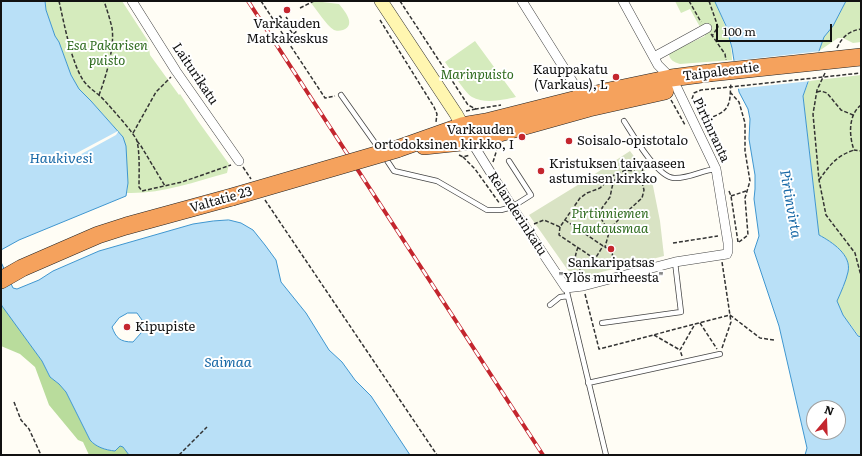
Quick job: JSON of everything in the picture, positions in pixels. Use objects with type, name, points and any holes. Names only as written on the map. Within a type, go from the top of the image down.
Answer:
[{"type":"highway","name":"Taipaleentie","points":[[582,96],[673,88],[861,57]]},
{"type":"highway","name":"Taipaleentie","points":[[710,81],[861,66]]},
{"type":"highway","name":"Valtatie 23","points":[[6,281],[46,258],[83,241],[126,226],[401,148],[462,126],[486,122],[582,96]]},
{"type":"highway","name":"Valtatie 23","points":[[401,148],[471,141],[582,96]]},
{"type":"main road","name":"Relanderinkatu","points":[[381,1],[456,114],[471,141]]},
{"type":"street","name":"Laiturikatu","points":[[132,1],[176,71],[239,161]]},
{"type":"street","points":[[522,1],[582,96]]},
{"type":"street","name":"Pirtinranta","points":[[622,1],[658,65],[673,88],[716,168],[728,243],[728,252],[724,255]]},
{"type":"street","points":[[654,57],[708,30]]},
{"type":"street","name":"Relanderinkatu","points":[[471,141],[567,292]]},
{"type":"street","points":[[567,292],[581,283],[675,262],[724,255]]},
{"type":"lane","points":[[342,95],[394,171],[437,181],[487,210],[501,210],[512,207],[531,195],[509,161]]},
{"type":"lane","points":[[624,121],[645,153],[666,175],[673,178],[685,177],[716,168]]},
{"type":"lane","points":[[602,323],[681,312],[675,262]]},
{"type":"lane","points":[[550,305],[567,292],[606,455]]},
{"type":"lane","points":[[588,383],[720,354]]},
{"type":"path","points":[[59,1],[78,70],[87,86],[99,95],[133,133],[165,186]]},
{"type":"path","points":[[99,95],[110,57],[112,35],[112,28],[104,1]]},
{"type":"path","points":[[261,1],[325,98],[342,95]]},
{"type":"path","points":[[300,8],[314,1]]},
{"type":"path","points":[[400,1],[468,105],[476,109],[507,104]]},
{"type":"path","points":[[689,1],[698,18],[708,30],[716,31],[718,27],[709,1]]},
{"type":"path","points":[[377,14],[434,107],[437,114],[436,123]]},
{"type":"path","points":[[274,20],[280,16],[293,34],[296,32],[286,17]]},
{"type":"path","points":[[837,49],[840,42],[847,34],[861,29]]},
{"type":"path","points":[[827,69],[817,93],[813,114],[819,180],[826,214],[855,253],[861,276]]},
{"type":"path","points":[[133,133],[156,92],[176,71]]},
{"type":"path","points":[[692,99],[694,93],[701,90],[710,81],[861,73]]},
{"type":"path","points":[[582,96],[586,81],[593,82]]},
{"type":"path","points":[[673,88],[687,130]]},
{"type":"path","points":[[817,93],[821,90],[827,93],[841,110],[853,115]]},
{"type":"path","points":[[730,91],[739,102],[746,123],[745,151],[750,180],[745,198],[748,235],[739,242]]},
{"type":"path","points":[[854,150],[851,134],[853,115],[861,105]]},
{"type":"path","points":[[137,141],[140,187],[142,191],[182,182],[239,161],[252,181]]},
{"type":"path","points":[[497,167],[493,161],[498,146]]},
{"type":"path","points":[[819,180],[831,163],[843,153],[854,150],[861,151]]},
{"type":"path","points":[[605,247],[610,229],[642,198],[644,190],[641,179],[645,153]]},
{"type":"path","points":[[603,246],[595,259],[559,234],[560,227],[580,198],[587,193],[600,188],[614,175],[626,170],[634,172],[641,179]]},
{"type":"path","points":[[609,233],[602,220],[602,208],[610,197],[612,183],[619,173]]},
{"type":"path","points":[[731,196],[747,190]]},
{"type":"path","points":[[265,200],[437,455]]},
{"type":"path","points":[[532,225],[544,220],[560,227]]},
{"type":"path","points":[[565,220],[612,251],[614,272]]},
{"type":"path","points":[[674,243],[718,236],[724,255],[731,322],[720,354]]},
{"type":"path","points":[[578,247],[574,257],[577,266],[580,269],[581,283],[599,349],[696,323],[730,316],[760,338],[774,340]]},
{"type":"path","points":[[573,279],[581,283]]},
{"type":"path","points":[[683,362],[680,350],[696,323]]},
{"type":"path","points":[[700,323],[720,354]]},
{"type":"path","points":[[654,335],[680,350]]},
{"type":"path","points":[[14,402],[21,420],[28,429],[41,455]]},
{"type":"path","points":[[179,455],[208,427]]},
{"type":"green space","name":"Esa Pakarisen puisto","points":[[45,1],[122,1],[148,41],[150,55],[179,95],[180,94],[229,164],[227,173],[190,184],[152,192],[127,193],[128,183],[123,137],[79,89],[71,75],[59,42],[55,36],[46,10]]},
{"type":"green space","points":[[314,1],[339,4],[348,17],[349,25],[347,28],[338,31],[331,28],[311,3]]},
{"type":"green space","points":[[675,1],[715,1],[729,37],[732,60],[680,64],[671,59],[669,53],[705,36],[690,9],[681,13]]},
{"type":"green space","points":[[846,1],[861,1],[861,42],[853,43],[843,38],[838,38],[819,51],[824,37],[833,26]]},
{"type":"green space","name":"Marinpuisto","points":[[475,41],[516,97],[488,101],[477,99],[469,95],[462,86],[445,62]]},
{"type":"green space","points":[[861,75],[861,337],[843,315],[837,301],[848,272],[847,260],[835,245],[819,235],[803,96],[809,81]]},
{"type":"green space","name":"Pirtinniemen Hautausmaa","points":[[630,151],[648,175],[653,186],[660,221],[664,256],[590,275],[574,276],[567,269],[529,215]]},
{"type":"green space","points":[[1,304],[42,361],[50,377],[66,392],[90,440],[101,448],[108,450],[115,451],[120,446],[123,447],[129,455],[89,455],[83,442],[78,440],[49,405],[35,367],[20,354],[1,346]]},
{"type":"water","name":"Haukivesi","points":[[1,1],[45,1],[46,10],[55,36],[59,42],[71,75],[79,89],[123,137],[126,146],[128,183],[126,196],[19,240],[1,250]]},
{"type":"water","name":"Pirtinvirta","points":[[715,1],[846,1],[833,26],[824,37],[803,96],[819,235],[835,245],[847,260],[848,272],[837,301],[843,315],[858,336],[861,337],[861,455],[805,455],[807,448],[779,326],[754,251],[759,236],[754,199],[755,175],[749,139],[750,119],[748,109],[739,92],[732,48],[726,26]]},
{"type":"water","name":"Saimaa","points":[[229,220],[241,223],[253,230],[276,260],[281,282],[306,313],[329,350],[342,362],[355,380],[371,396],[410,455],[129,455],[123,447],[120,446],[115,451],[108,450],[101,448],[90,440],[66,392],[50,377],[42,361],[1,304],[1,262],[13,288],[17,289],[99,251],[193,224]],"holes":[[[128,313],[137,313],[142,320],[141,333],[133,342],[119,339],[112,327],[119,318]]]},
{"type":"pier","points":[[821,51],[811,81],[736,89],[732,61]]},
{"type":"pier","points":[[118,131],[116,135],[74,158],[73,155]]},
{"type":"railway","points":[[248,1],[543,455]]},
{"type":"place","name":"Varkauden Matkakeskus","points":[[287,10]]},
{"type":"place","name":"Kauppakatu (Varkaus), L","points":[[616,77]]},
{"type":"place","name":"Varkauden ortodoksinen kirkko, I","points":[[522,137]]},
{"type":"place","name":"Soisalo-opistotalo","points":[[569,141]]},
{"type":"place","name":"Kristuksen taivaaseen astumisen kirkko","points":[[541,171]]},
{"type":"place","name":"Sankaripatsas \"Ylös murheesta\"","points":[[611,249]]},
{"type":"place","name":"Kipupiste","points":[[127,327]]}]
